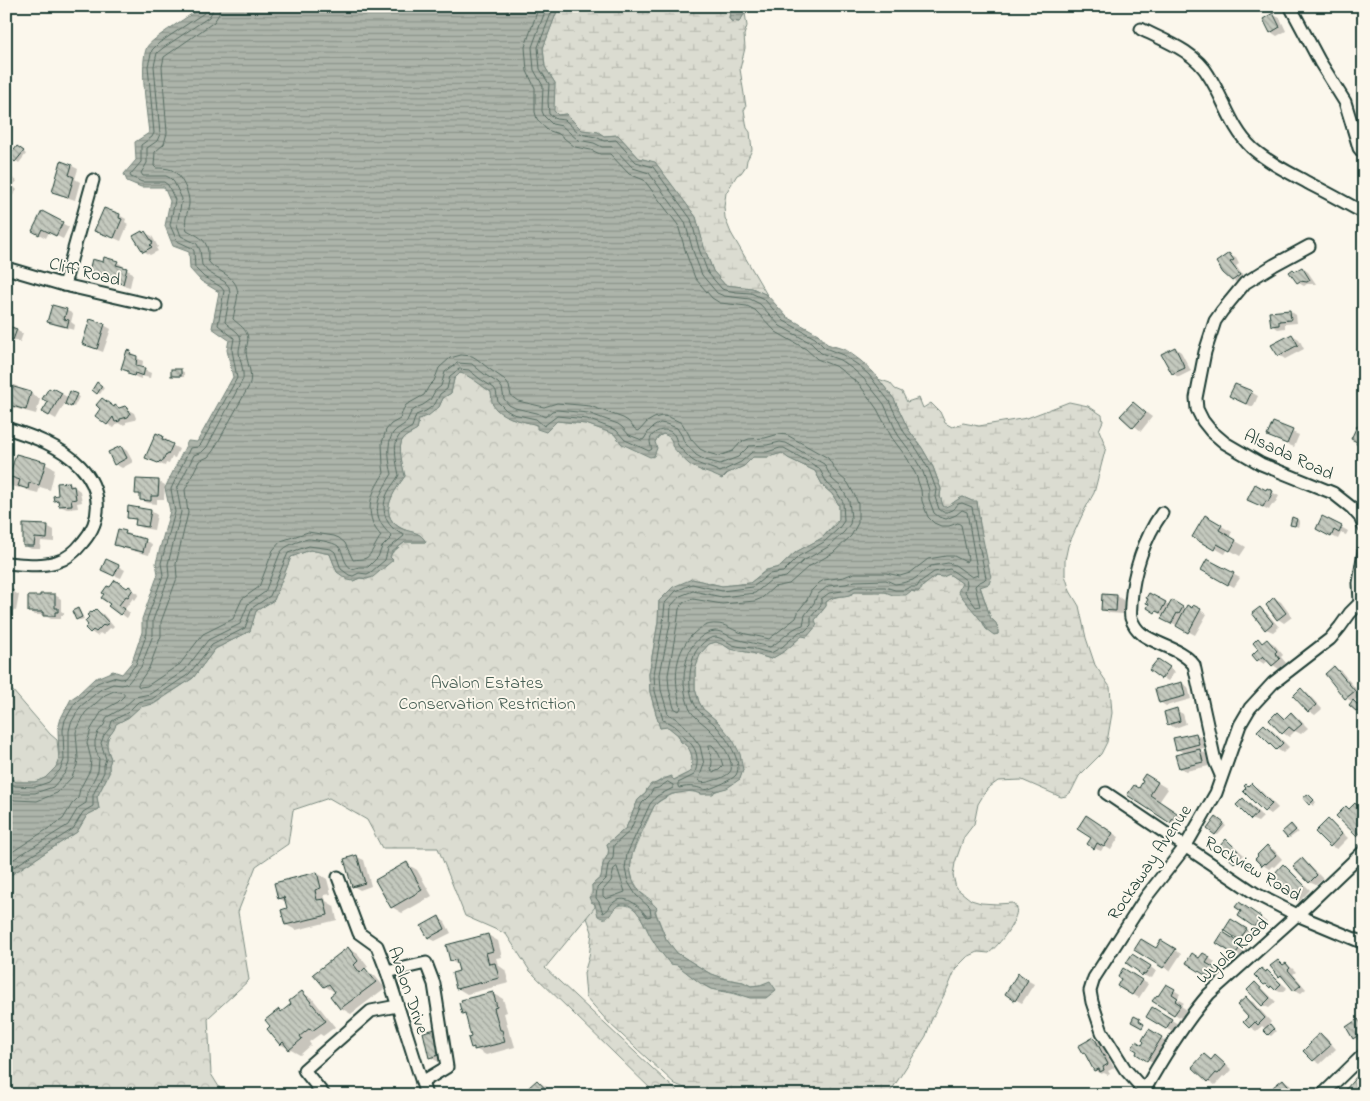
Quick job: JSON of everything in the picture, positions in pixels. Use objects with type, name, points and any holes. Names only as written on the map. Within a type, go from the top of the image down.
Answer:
[{"type":"street","points":[[1290,6],[1320,62],[1342,96],[1347,107],[1356,141],[1364,154]]},
{"type":"street","points":[[1141,29],[1185,51],[1199,62],[1209,75],[1227,113],[1246,142],[1264,157],[1364,214]]},
{"type":"street","points":[[64,285],[93,180]]},
{"type":"street","name":"Alsada Road","points":[[1309,246],[1245,283],[1215,321],[1198,383],[1197,409],[1211,431],[1225,443],[1255,460],[1333,493],[1352,508],[1360,517],[1364,527]]},
{"type":"street","name":"Cliff Road","points":[[6,268],[64,285],[156,306]]},
{"type":"street","points":[[6,428],[37,438],[67,455],[82,467],[96,492],[97,501],[96,516],[91,532],[72,554],[64,559],[46,564],[6,564]]},
{"type":"street","points":[[1162,513],[1155,523],[1140,561],[1132,592],[1130,617],[1136,628],[1143,634],[1189,658],[1194,665],[1214,760],[1221,775]]},
{"type":"street","points":[[1362,600],[1359,583],[1364,551]]},
{"type":"street","name":"Rockaway Avenue","points":[[1146,1093],[1125,1069],[1102,1032],[1090,991],[1094,978],[1146,897],[1185,847],[1216,794],[1221,775],[1240,725],[1250,708],[1272,683],[1330,638],[1362,600]]},
{"type":"street","name":"Rockview Road","points":[[1106,794],[1256,894],[1296,915],[1364,943]]},
{"type":"street","name":"Wyola Road","points":[[1146,1093],[1168,1050],[1199,1005],[1364,851]]},
{"type":"street","name":"Avalon Drive","points":[[338,876],[359,933],[377,946],[426,1095]]},
{"type":"street","points":[[387,972],[426,963],[434,984],[447,1067],[422,1082]]},
{"type":"street","points":[[324,1095],[304,1070],[371,1011],[397,1006]]},
{"type":"street","points":[[1322,1095],[1364,1054]]},
{"type":"green space","points":[[559,6],[728,6],[731,21],[739,22],[745,13],[747,26],[744,35],[745,48],[740,69],[746,107],[744,110],[747,128],[750,132],[752,150],[746,166],[737,175],[726,193],[724,207],[725,218],[731,233],[767,295],[752,288],[725,285],[713,271],[696,217],[655,163],[639,158],[618,135],[604,136],[598,132],[582,130],[566,114],[558,115],[553,111],[555,83],[545,67],[543,48]]},
{"type":"green space","name":"Avalon Estates Conservation Restriction","points":[[460,373],[472,378],[491,392],[493,405],[511,418],[534,424],[546,432],[557,421],[586,424],[615,434],[622,444],[655,442],[663,434],[669,436],[672,442],[701,471],[722,478],[728,473],[744,466],[753,457],[768,457],[782,453],[788,458],[815,471],[823,486],[832,494],[839,505],[839,519],[822,538],[796,552],[780,567],[766,570],[750,583],[722,586],[692,579],[659,601],[658,622],[649,674],[650,692],[660,728],[668,726],[678,735],[681,742],[692,755],[690,772],[674,780],[672,778],[664,778],[647,789],[646,793],[638,800],[626,828],[607,844],[608,853],[603,864],[601,877],[592,885],[595,907],[545,968],[681,1095],[657,1095],[530,971],[506,934],[465,916],[438,848],[382,848],[367,820],[329,798],[293,810],[288,844],[256,866],[238,912],[249,980],[208,1018],[211,1074],[224,1095],[6,1095],[6,878],[77,832],[87,815],[99,809],[97,797],[109,773],[111,759],[107,741],[115,724],[129,717],[140,706],[154,704],[193,678],[215,649],[250,631],[256,611],[274,600],[291,557],[310,550],[330,554],[337,572],[353,581],[360,578],[367,579],[392,560],[390,557],[392,553],[405,542],[426,542],[417,534],[399,527],[389,515],[390,502],[405,476],[400,446],[406,436],[417,430],[419,419],[439,407],[443,398],[451,393],[454,379]]},
{"type":"green space","points":[[878,379],[890,383],[895,389],[902,392],[907,402],[919,398],[923,408],[931,403],[940,412],[945,423],[952,427],[963,423],[979,426],[1027,418],[1069,402],[1088,406],[1102,415],[1103,421],[1099,430],[1106,447],[1094,493],[1068,546],[1065,560],[1065,575],[1070,591],[1079,606],[1086,638],[1095,665],[1110,687],[1112,713],[1107,742],[1101,754],[1079,776],[1071,792],[1066,796],[1061,797],[1022,780],[998,781],[987,789],[978,804],[974,824],[964,837],[955,863],[953,875],[956,888],[971,900],[981,903],[1013,903],[1017,908],[1016,914],[1007,932],[989,953],[978,952],[967,957],[956,968],[926,1036],[889,1094],[697,1095],[675,1084],[609,1023],[586,997],[584,973],[589,957],[592,932],[584,909],[722,586],[651,784],[617,906],[625,905],[636,911],[655,942],[694,978],[711,989],[741,996],[760,985],[751,986],[709,973],[677,953],[666,939],[651,900],[640,892],[633,880],[630,869],[632,854],[654,806],[667,797],[678,793],[689,791],[705,794],[720,790],[738,780],[743,770],[719,723],[703,709],[699,702],[695,689],[695,670],[700,654],[709,644],[716,642],[730,649],[771,659],[802,636],[830,599],[855,592],[880,592],[900,595],[911,591],[915,592],[921,590],[923,586],[936,576],[943,577],[949,574],[962,583],[986,629],[998,634],[997,625],[991,619],[980,586],[980,525],[977,502],[963,497],[945,508],[943,506],[940,496],[941,489],[933,467],[908,429],[894,399]]},
{"type":"green space","points":[[6,683],[57,740],[59,759],[56,767],[45,778],[35,782],[16,782],[6,775]]},
{"type":"water","points":[[204,6],[559,6],[543,48],[545,67],[555,83],[554,111],[558,115],[566,114],[582,130],[598,132],[604,136],[618,135],[639,158],[655,162],[696,217],[713,271],[725,285],[752,288],[767,295],[787,317],[818,334],[827,344],[846,350],[861,361],[873,372],[894,399],[908,429],[933,467],[941,489],[940,496],[943,506],[945,507],[963,497],[977,501],[991,578],[989,584],[980,587],[991,619],[997,625],[998,634],[994,635],[986,629],[958,592],[962,583],[949,574],[943,577],[936,576],[918,592],[911,591],[906,595],[893,595],[885,592],[855,592],[830,599],[826,602],[826,606],[815,620],[817,625],[807,637],[802,636],[785,651],[771,659],[730,649],[716,642],[709,644],[700,654],[695,670],[695,689],[699,702],[703,709],[719,723],[733,740],[740,754],[743,770],[740,779],[727,788],[715,791],[713,794],[702,794],[692,791],[672,794],[659,801],[654,806],[638,838],[631,860],[631,872],[640,892],[657,908],[655,912],[666,939],[677,953],[709,973],[726,979],[743,982],[751,986],[770,981],[776,990],[766,998],[750,998],[711,989],[700,983],[677,965],[670,964],[654,942],[640,916],[630,906],[625,904],[619,905],[608,917],[602,918],[598,916],[595,904],[591,902],[589,897],[592,895],[592,885],[601,877],[603,864],[608,853],[607,844],[626,828],[638,800],[646,793],[651,784],[672,776],[674,780],[690,772],[691,768],[692,755],[681,742],[678,735],[668,727],[660,728],[650,692],[649,674],[658,622],[659,601],[673,587],[692,579],[722,586],[750,583],[767,570],[780,567],[796,552],[822,538],[836,524],[839,519],[839,505],[832,494],[823,486],[815,471],[788,458],[782,453],[768,457],[753,457],[744,466],[728,473],[722,479],[689,464],[672,446],[670,438],[663,434],[655,442],[657,448],[654,456],[650,457],[622,444],[614,434],[586,424],[557,421],[546,432],[537,429],[537,425],[500,413],[492,404],[491,392],[460,373],[454,379],[451,393],[443,398],[439,407],[428,416],[419,419],[417,430],[406,436],[400,446],[405,476],[390,502],[389,516],[399,527],[417,533],[426,542],[405,542],[392,552],[390,557],[393,560],[373,577],[367,579],[360,578],[353,581],[348,580],[337,572],[330,554],[310,550],[291,557],[274,600],[256,611],[250,631],[215,649],[193,678],[153,704],[140,707],[129,717],[116,724],[107,741],[111,759],[109,773],[97,797],[99,809],[87,815],[77,832],[6,878],[6,775],[16,782],[35,782],[45,778],[56,767],[59,759],[58,729],[61,718],[71,699],[94,679],[113,671],[122,674],[132,662],[142,632],[142,619],[158,574],[156,563],[170,511],[165,488],[188,441],[197,442],[233,377],[227,350],[229,340],[212,328],[219,292],[201,281],[190,269],[189,252],[173,246],[165,226],[170,201],[164,187],[141,187],[127,181],[124,174],[136,160],[135,142],[149,133],[144,76],[147,47],[164,32]]},
{"type":"water","points":[[728,6],[745,6],[745,13],[739,22],[731,21]]},
{"type":"building","points":[[1273,13],[1280,27],[1270,33],[1263,19]]},
{"type":"building","points":[[17,146],[24,151],[15,162],[9,157]]},
{"type":"building","points":[[61,161],[72,165],[69,175],[74,177],[68,197],[52,192]]},
{"type":"building","points":[[6,173],[11,177],[7,182],[12,186],[6,192]]},
{"type":"building","points":[[104,208],[120,214],[119,218],[122,219],[114,238],[94,231]]},
{"type":"building","points":[[42,211],[63,222],[56,236],[42,229],[39,235],[32,231]]},
{"type":"building","points":[[142,231],[143,233],[145,231],[153,243],[150,245],[152,247],[143,252],[133,236]]},
{"type":"building","points":[[1229,253],[1234,260],[1230,262],[1240,275],[1232,281],[1223,273],[1216,262]]},
{"type":"building","points":[[104,257],[118,261],[116,265],[127,268],[123,284],[101,278],[102,274],[89,271],[92,259],[103,262]]},
{"type":"building","points":[[1302,267],[1310,280],[1297,283],[1289,272]]},
{"type":"building","points":[[52,305],[67,309],[64,319],[69,320],[67,327],[47,322]]},
{"type":"building","points":[[1290,310],[1291,320],[1279,321],[1279,325],[1271,326],[1269,312]]},
{"type":"building","points":[[90,319],[105,324],[97,349],[82,344]]},
{"type":"building","points":[[6,325],[17,329],[13,340],[6,337]]},
{"type":"building","points":[[1292,334],[1298,345],[1278,356],[1271,345]]},
{"type":"building","points":[[1175,347],[1185,368],[1172,374],[1161,354]]},
{"type":"building","points":[[127,350],[131,351],[130,354],[137,356],[136,366],[145,368],[143,376],[135,373],[134,376],[128,374],[128,371],[121,369]]},
{"type":"building","points":[[171,369],[181,369],[181,376],[171,376]]},
{"type":"building","points":[[6,380],[8,380],[7,385],[31,392],[26,410],[6,404]]},
{"type":"building","points":[[97,382],[102,386],[97,394],[92,390]]},
{"type":"building","points":[[1235,384],[1252,391],[1246,404],[1229,396]]},
{"type":"building","points":[[49,388],[62,393],[49,416],[42,412],[48,402],[42,399]]},
{"type":"building","points":[[70,391],[77,394],[71,407],[65,404]]},
{"type":"building","points":[[102,398],[114,407],[115,405],[119,408],[125,406],[130,414],[128,417],[115,422],[113,417],[107,425],[95,416],[100,409],[96,405]]},
{"type":"building","points":[[1133,402],[1146,413],[1133,428],[1120,416]]},
{"type":"building","points":[[1273,422],[1293,430],[1287,444],[1267,436]]},
{"type":"building","points":[[1357,426],[1364,429],[1364,445],[1362,447],[1351,439]]},
{"type":"building","points":[[156,433],[163,436],[162,439],[173,444],[168,455],[166,454],[162,462],[158,463],[145,458]]},
{"type":"building","points":[[121,446],[127,458],[114,465],[108,452]]},
{"type":"building","points":[[16,454],[46,462],[39,485],[29,483],[28,489],[18,486],[20,480],[11,477],[10,484],[6,483],[6,469],[11,470]]},
{"type":"building","points":[[136,479],[159,480],[158,496],[151,496],[151,501],[140,500],[140,494],[135,494]]},
{"type":"building","points":[[69,482],[70,487],[74,486],[76,499],[71,500],[72,505],[59,506],[58,500],[54,501],[53,496],[58,495],[57,483]]},
{"type":"building","points":[[1255,484],[1266,490],[1267,488],[1273,491],[1268,502],[1266,501],[1263,507],[1247,500]]},
{"type":"building","points":[[128,506],[151,510],[148,527],[135,525],[136,519],[127,518]]},
{"type":"building","points":[[1205,515],[1222,525],[1219,530],[1236,540],[1230,551],[1217,544],[1214,550],[1192,537]]},
{"type":"building","points":[[1322,516],[1342,526],[1339,533],[1334,530],[1331,537],[1316,529]]},
{"type":"building","points":[[1292,517],[1297,519],[1295,526],[1290,525]]},
{"type":"building","points":[[23,524],[48,525],[47,539],[35,538],[34,546],[23,546]]},
{"type":"building","points":[[118,529],[126,531],[125,534],[146,539],[143,552],[114,545]]},
{"type":"building","points":[[106,559],[119,565],[114,576],[101,570]]},
{"type":"building","points":[[1207,559],[1234,573],[1228,585],[1201,570]]},
{"type":"building","points":[[115,580],[127,588],[129,586],[133,589],[128,597],[126,596],[119,605],[125,609],[120,615],[108,606],[110,604],[101,598],[107,586],[110,587]]},
{"type":"building","points":[[6,589],[13,590],[10,608],[6,607]]},
{"type":"building","points":[[1149,593],[1166,602],[1160,613],[1156,611],[1155,613],[1147,608],[1149,604],[1146,603],[1148,599],[1146,598]]},
{"type":"building","points":[[40,594],[55,594],[55,608],[58,608],[58,612],[55,612],[55,616],[43,616],[43,612],[28,612],[28,596],[40,596]]},
{"type":"building","points":[[1102,594],[1117,595],[1116,611],[1101,610]]},
{"type":"building","points":[[1274,597],[1286,613],[1277,620],[1266,605]]},
{"type":"building","points":[[1172,600],[1183,607],[1171,624],[1161,619]]},
{"type":"building","points":[[1187,605],[1192,608],[1193,605],[1201,609],[1188,633],[1176,626]]},
{"type":"building","points":[[1260,607],[1273,623],[1265,630],[1252,613]]},
{"type":"building","points":[[78,608],[82,617],[76,620],[72,611]]},
{"type":"building","points":[[96,609],[109,623],[103,625],[96,632],[93,630],[90,633],[85,628],[88,625],[85,621],[89,617],[87,615]]},
{"type":"building","points":[[1258,638],[1262,643],[1267,639],[1277,651],[1275,653],[1280,659],[1272,666],[1263,656],[1257,661],[1252,655],[1258,649],[1253,643]]},
{"type":"building","points":[[1158,659],[1170,667],[1161,679],[1149,670]]},
{"type":"building","points":[[1334,666],[1355,691],[1345,699],[1325,674]]},
{"type":"building","points":[[1182,682],[1185,696],[1159,703],[1155,689]]},
{"type":"building","points":[[1301,688],[1316,705],[1308,712],[1293,696]]},
{"type":"building","points":[[1353,700],[1361,708],[1357,712],[1349,705]]},
{"type":"building","points":[[1177,708],[1180,721],[1167,725],[1164,712]]},
{"type":"building","points":[[1277,712],[1284,719],[1291,712],[1302,724],[1294,731],[1289,727],[1282,734],[1269,720]]},
{"type":"building","points":[[1264,724],[1283,743],[1276,750],[1257,731]]},
{"type":"building","points":[[1196,733],[1199,744],[1176,750],[1173,738]]},
{"type":"building","points":[[1200,749],[1203,762],[1179,768],[1175,755]]},
{"type":"building","points":[[1145,774],[1158,782],[1150,795],[1177,813],[1170,823],[1127,795],[1134,785],[1139,788]]},
{"type":"building","points":[[1251,783],[1272,804],[1264,812],[1243,791],[1246,788],[1244,786],[1246,784],[1248,786]]},
{"type":"building","points":[[1308,794],[1314,800],[1309,805],[1303,798]]},
{"type":"building","points":[[1243,798],[1257,813],[1251,820],[1236,805]]},
{"type":"building","points":[[1355,803],[1362,811],[1357,816],[1364,822],[1364,829],[1357,836],[1336,816],[1346,806],[1349,809]]},
{"type":"building","points":[[1086,815],[1113,833],[1104,847],[1097,843],[1094,849],[1087,844],[1091,838],[1077,829]]},
{"type":"building","points":[[1216,817],[1224,823],[1215,835],[1207,829]]},
{"type":"building","points":[[1328,819],[1342,834],[1330,847],[1315,832]]},
{"type":"building","points":[[1291,824],[1296,830],[1287,838],[1282,832]]},
{"type":"building","points":[[1226,839],[1238,851],[1236,853],[1240,857],[1234,863],[1218,848]]},
{"type":"building","points":[[1267,845],[1276,855],[1262,866],[1255,859]]},
{"type":"building","points":[[357,855],[365,883],[352,887],[344,859]]},
{"type":"building","points":[[1302,858],[1317,875],[1309,883],[1293,866]]},
{"type":"building","points":[[407,862],[422,890],[391,908],[375,880]]},
{"type":"building","points":[[1283,864],[1305,886],[1291,899],[1277,884],[1280,882],[1273,875]]},
{"type":"building","points":[[317,872],[321,888],[315,890],[317,900],[324,899],[328,915],[285,925],[281,910],[287,908],[284,897],[278,899],[274,883]]},
{"type":"building","points":[[1239,902],[1261,917],[1254,927],[1238,916],[1241,911],[1235,907]]},
{"type":"building","points":[[439,916],[445,929],[428,938],[421,926]]},
{"type":"building","points":[[1231,919],[1247,929],[1239,940],[1224,930]]},
{"type":"building","points":[[1223,932],[1242,944],[1235,955],[1216,943]]},
{"type":"building","points":[[488,934],[493,951],[486,953],[489,964],[495,963],[499,978],[456,989],[452,973],[459,971],[456,960],[450,961],[446,945]]},
{"type":"building","points":[[1141,939],[1156,948],[1161,940],[1176,949],[1163,968],[1134,950]]},
{"type":"building","points":[[348,947],[358,961],[354,965],[360,973],[365,968],[376,982],[340,1009],[330,996],[335,992],[329,984],[324,987],[313,974]]},
{"type":"building","points":[[1192,953],[1199,958],[1203,953],[1210,957],[1206,963],[1215,968],[1208,977],[1186,963]]},
{"type":"building","points":[[1132,954],[1151,966],[1145,975],[1143,974],[1142,976],[1126,963]]},
{"type":"building","points":[[1278,960],[1283,965],[1286,963],[1290,968],[1288,970],[1301,985],[1294,991],[1281,975],[1279,977],[1270,966]]},
{"type":"building","points":[[1123,968],[1142,980],[1132,995],[1117,986],[1121,979],[1118,977]]},
{"type":"building","points":[[1261,968],[1266,972],[1267,970],[1281,984],[1275,990],[1271,986],[1270,988],[1266,984],[1264,985],[1254,975]]},
{"type":"building","points":[[1018,973],[1028,980],[1015,1001],[1005,994]]},
{"type":"building","points":[[1255,982],[1270,998],[1262,1006],[1247,990]]},
{"type":"building","points":[[1166,984],[1175,989],[1172,994],[1178,998],[1175,1001],[1181,1005],[1174,1015],[1152,1001]]},
{"type":"building","points":[[302,991],[326,1021],[312,1031],[310,1028],[300,1036],[302,1039],[289,1050],[283,1042],[280,1045],[267,1029],[270,1026],[265,1020],[279,1009],[281,1012],[291,1004],[289,1001]]},
{"type":"building","points":[[493,992],[497,1007],[494,1008],[505,1042],[474,1050],[474,1047],[471,1048],[468,1038],[471,1037],[465,1013],[462,1014],[459,1003],[462,1002],[461,1000]]},
{"type":"building","points":[[1246,997],[1265,1018],[1258,1025],[1255,1022],[1249,1028],[1243,1022],[1248,1017],[1237,1005]]},
{"type":"building","points":[[1152,1007],[1172,1019],[1166,1029],[1146,1017]]},
{"type":"building","points":[[1134,1016],[1144,1024],[1142,1028],[1131,1022]]},
{"type":"building","points":[[1358,1019],[1364,1027],[1364,1031],[1353,1039],[1346,1027]]},
{"type":"building","points":[[1270,1024],[1274,1029],[1268,1035],[1263,1030]]},
{"type":"building","points":[[436,1029],[442,1054],[429,1058],[423,1032]]},
{"type":"building","points":[[1149,1029],[1162,1037],[1147,1061],[1136,1054],[1137,1051],[1132,1048],[1136,1041],[1142,1045],[1144,1042],[1142,1040]]},
{"type":"building","points":[[1320,1033],[1331,1045],[1313,1061],[1303,1051]]},
{"type":"building","points":[[1094,1037],[1108,1064],[1100,1072],[1099,1069],[1094,1071],[1084,1052],[1082,1053],[1078,1046]]},
{"type":"building","points":[[1204,1054],[1211,1060],[1215,1055],[1226,1065],[1208,1082],[1192,1067]]},
{"type":"building","points":[[1358,1075],[1364,1081],[1364,1093],[1362,1095],[1352,1095],[1346,1089]]},
{"type":"building","points":[[1283,1079],[1296,1095],[1277,1095],[1273,1087]]},
{"type":"building","points":[[537,1080],[551,1095],[520,1095]]},
{"type":"building","points":[[1192,1087],[1204,1095],[1187,1095]]}]
